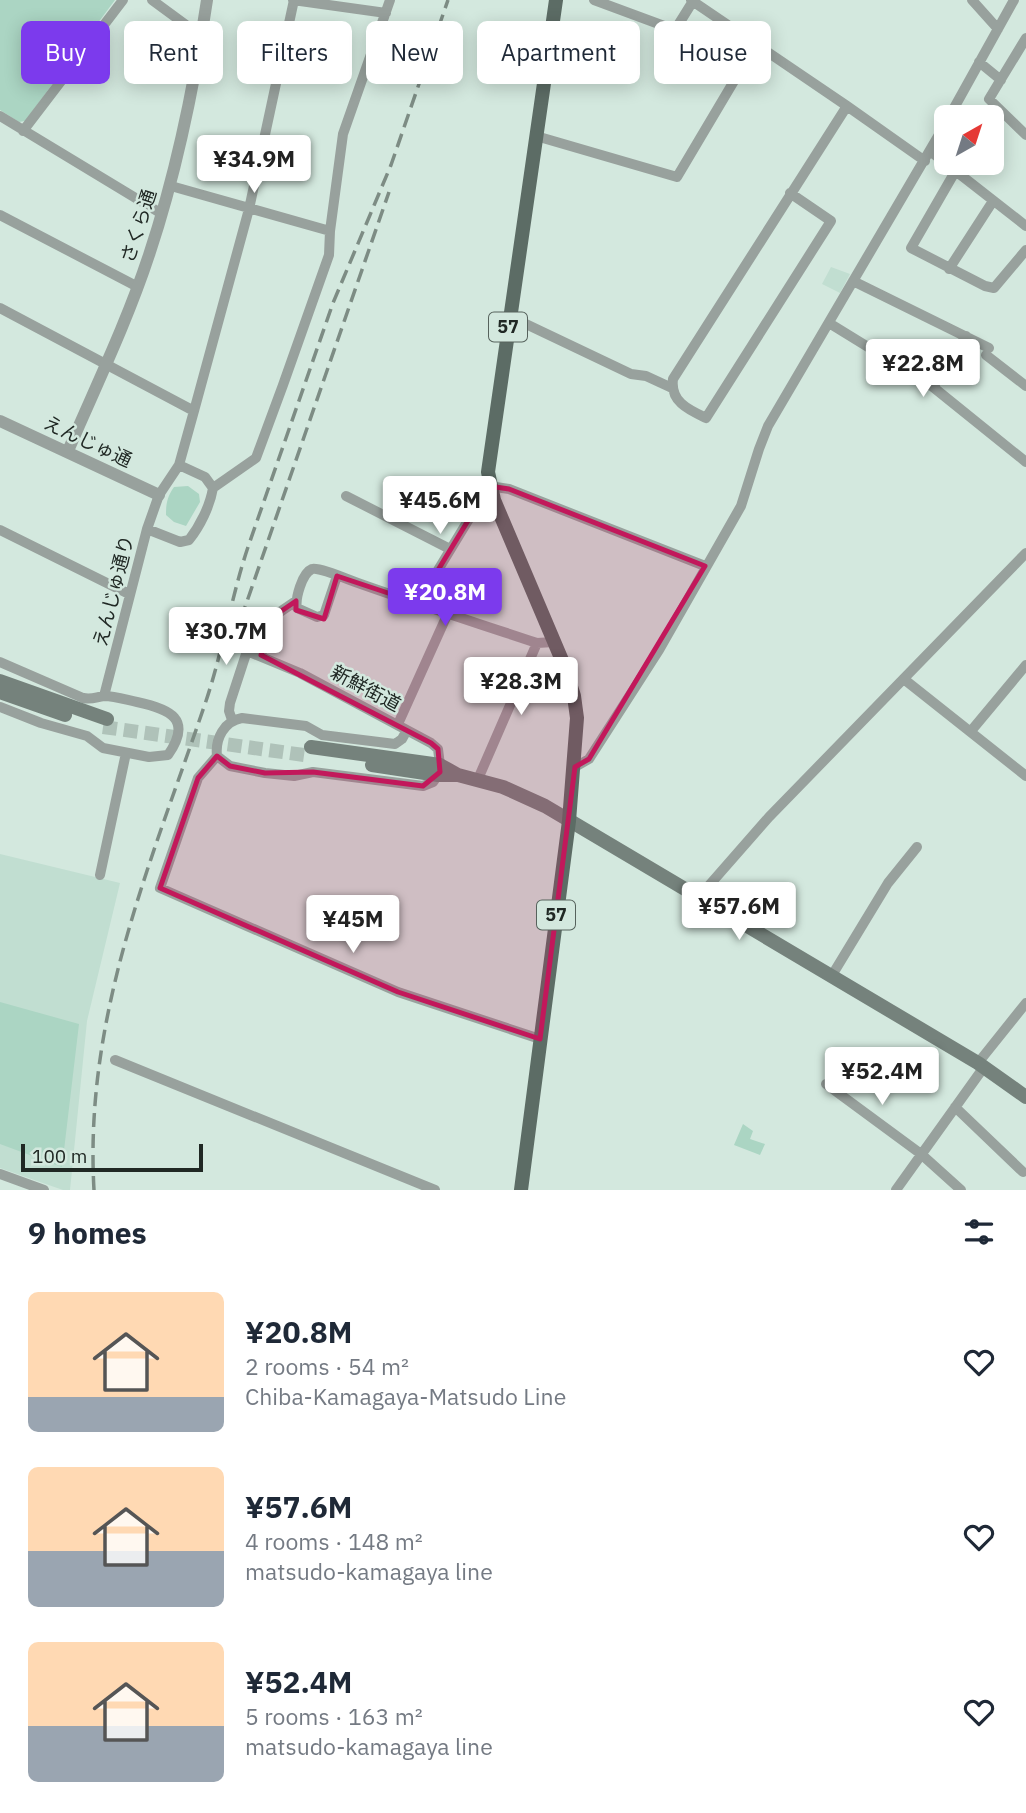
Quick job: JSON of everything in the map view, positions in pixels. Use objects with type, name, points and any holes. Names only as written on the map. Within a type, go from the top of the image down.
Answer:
[{"type":"main road","name":"57","points":[[521,1190],[569,821],[577,718],[574,696],[554,642],[489,486],[489,459],[556,0]]},
{"type":"main road","points":[[0,681],[105,723],[0,692]]},
{"type":"main road","points":[[311,752],[434,769],[478,779],[525,796],[632,856],[698,898],[981,1065],[1026,1097]]},
{"type":"street","points":[[23,131],[123,0]]},
{"type":"street","points":[[152,0],[181,21]]},
{"type":"street","name":"さくら通","points":[[203,21],[206,0]]},
{"type":"street","points":[[294,0],[386,13]]},
{"type":"street","name":"えんじゅ通り","points":[[104,696],[147,529],[159,495],[179,465],[194,411],[249,209],[294,0]]},
{"type":"street","points":[[147,529],[180,542],[189,540],[200,524],[214,488],[256,458],[329,255],[343,134],[390,0]]},
{"type":"street","points":[[594,0],[675,30],[692,1],[722,21]]},
{"type":"street","points":[[972,0],[998,29]]},
{"type":"street","points":[[956,105],[1014,0]]},
{"type":"street","points":[[1026,38],[989,99],[1026,135]]},
{"type":"street","points":[[771,54],[925,161]]},
{"type":"street","points":[[979,62],[1001,80]]},
{"type":"street","name":"さくら通","points":[[68,451],[138,287],[171,187],[192,84]]},
{"type":"street","points":[[536,136],[677,177],[732,84]]},
{"type":"street","points":[[790,193],[831,220],[706,418],[678,401],[672,388],[673,379],[790,193],[847,106]]},
{"type":"street","points":[[0,116],[162,214]]},
{"type":"street","points":[[575,767],[589,759],[659,650],[741,506],[768,426],[934,144]]},
{"type":"street","points":[[930,151],[934,154]]},
{"type":"street","points":[[953,175],[911,248],[949,269],[994,288],[1026,250]]},
{"type":"street","points":[[962,175],[1026,226]]},
{"type":"street","points":[[171,187],[330,231]]},
{"type":"street","points":[[949,269],[993,201]]},
{"type":"street","points":[[0,215],[138,287]]},
{"type":"street","points":[[853,281],[966,336],[988,351],[1026,386]]},
{"type":"street","points":[[0,308],[194,411]]},
{"type":"street","points":[[509,316],[631,374],[646,376],[672,388]]},
{"type":"street","points":[[829,323],[933,387],[1026,462]]},
{"type":"street","points":[[933,387],[966,336]]},
{"type":"street","name":"えんじゅ通","points":[[0,421],[159,495]]},
{"type":"street","points":[[179,465],[205,477],[214,488]]},
{"type":"street","points":[[418,603],[489,486],[509,489],[705,566]]},
{"type":"street","points":[[346,496],[450,549]]},
{"type":"street","points":[[0,530],[129,594]]},
{"type":"street","points":[[698,898],[769,817],[1026,553]]},
{"type":"street","points":[[337,576],[326,612],[321,617],[296,608],[305,577],[312,569],[337,576],[537,643],[554,642]]},
{"type":"street","points":[[232,720],[230,703],[247,651],[261,655],[274,616],[296,601]]},
{"type":"street","points":[[398,724],[448,613]]},
{"type":"street","points":[[478,779],[537,643]]},
{"type":"street","name":"新鮮街道","points":[[261,655],[398,724],[438,749],[434,769]]},
{"type":"street","points":[[0,662],[83,698],[92,700],[104,696],[159,707],[172,714],[178,720],[179,727],[173,747],[167,755],[149,757],[103,748],[87,736],[41,723],[0,707]]},
{"type":"street","points":[[971,731],[1026,665]]},
{"type":"street","points":[[905,680],[1026,776]]},
{"type":"street","points":[[407,730],[402,740],[395,744],[322,735],[306,726],[242,718],[232,720],[225,727],[217,742],[218,756],[230,766],[238,768],[294,776],[313,772],[424,786],[433,782],[434,769]]},
{"type":"street","points":[[100,875],[126,753]]},
{"type":"street","points":[[218,756],[198,778],[160,888],[398,992],[540,1039]]},
{"type":"street","points":[[831,977],[888,883],[917,847]]},
{"type":"street","points":[[896,1190],[955,1107],[981,1065],[1024,1011]]},
{"type":"street","points":[[115,1060],[435,1190]]},
{"type":"street","points":[[826,1084],[921,1154],[961,1190]]},
{"type":"street","points":[[955,1107],[1023,1172]]},
{"type":"street","points":[[0,1174],[44,1190]]},
{"type":"highlighted area","points":[[489,486],[509,489],[705,566],[589,759],[575,767],[540,1039],[398,992],[160,888],[198,778],[217,756],[230,766],[265,773],[313,772],[423,786],[440,772],[438,749],[431,743],[261,655],[274,616],[296,601],[296,610],[324,619],[337,576],[418,603]]},
{"type":"shaded area","points":[[0,0],[115,0],[99,21],[21,21],[21,84],[53,84],[25,121],[19,122],[0,110]]},
{"type":"shaded area","points":[[831,267],[850,274],[840,293],[822,284]]},
{"type":"shaded area","points":[[188,486],[199,494],[200,502],[186,526],[174,522],[166,515],[166,511],[168,497],[174,487]]},
{"type":"shaded area","points":[[0,854],[120,883],[87,1021],[70,1190],[0,1168]]},
{"type":"shaded area","points":[[0,1002],[79,1024],[62,1167],[0,1144]]},
{"type":"shaded area","points":[[743,1124],[753,1131],[750,1139],[765,1144],[760,1155],[734,1145]]},
{"type":"tunnel","points":[[103,727],[311,756]]},
{"type":"railway","points":[[94,1190],[94,1125],[100,1063],[111,1001],[126,941],[212,682],[248,547],[333,303],[391,165],[448,0]]},
{"type":"railway","points":[[227,659],[389,192]]}]
